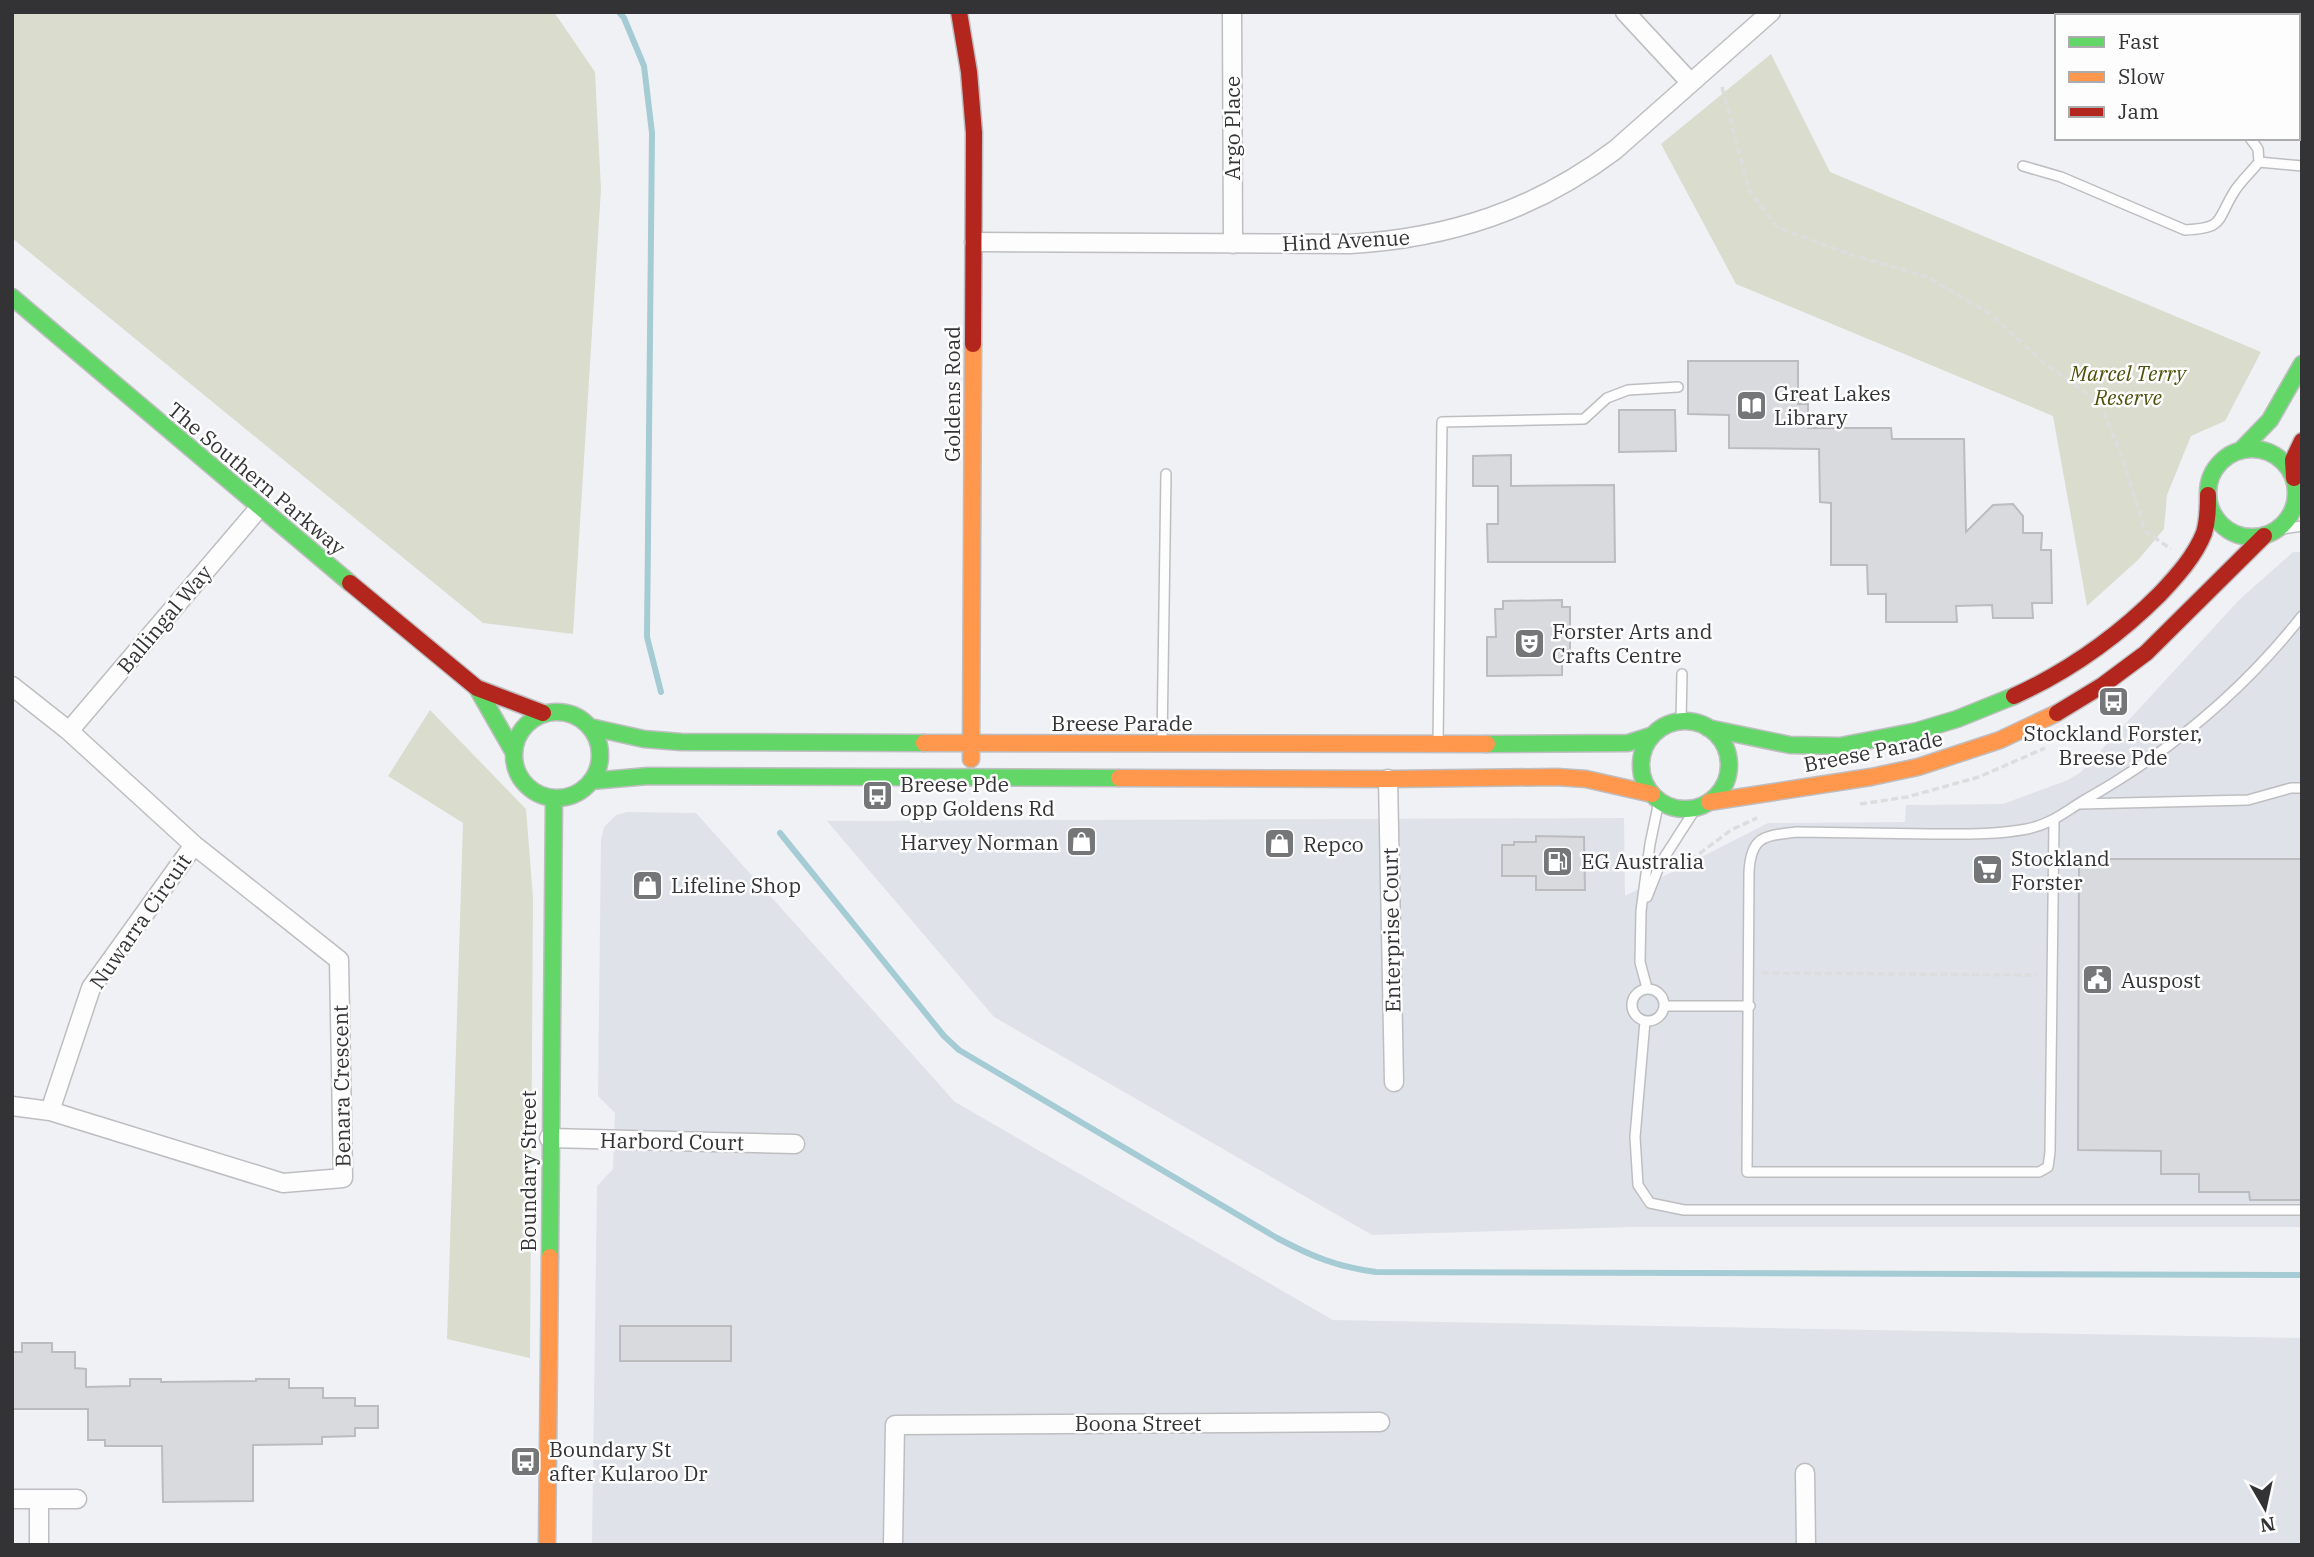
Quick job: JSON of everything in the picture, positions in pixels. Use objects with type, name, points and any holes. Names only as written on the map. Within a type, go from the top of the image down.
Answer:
[{"type":"main road","name":"Goldens Road","points":[[959,12],[969,72],[974,133],[971,777]]},
{"type":"main road","name":"The Southern Parkway","points":[[12,297],[258,508],[477,688],[543,713]]},
{"type":"main road","points":[[2240,451],[2270,420],[2302,364]]},
{"type":"main road","points":[[2297,493],[2288,467],[2278,458],[2253,449],[2227,457],[2216,468],[2210,480],[2208,495],[2210,508],[2226,529],[2251,538],[2270,533],[2287,521],[2294,508],[2297,493],[2294,460],[2302,441]]},
{"type":"main road","name":"Breese Parade","points":[[1708,728],[1789,745],[1840,746],[1909,734],[1965,717],[2019,695],[2070,666],[2111,637],[2153,601],[2188,562],[2207,522],[2208,495]]},
{"type":"main road","name":"Breese Parade","points":[[1703,805],[1916,768],[1974,750],[2033,725],[2128,668],[2171,631],[2237,558],[2270,533]]},
{"type":"main road","name":"The Southern Parkway","points":[[477,688],[513,751]]},
{"type":"main road","points":[[564,712],[583,720],[598,740],[598,768],[591,781],[574,794],[554,798],[540,795],[528,788],[519,778],[514,765],[513,751],[522,728],[543,713],[564,712]]},
{"type":"main road","points":[[591,781],[648,776],[1388,779],[1557,777],[1586,779],[1656,798],[1671,807],[1684,809],[1703,805],[1720,792],[1727,779],[1727,750],[1708,728],[1695,722],[1681,721],[1661,728],[1653,735],[1642,758],[1641,771],[1645,783],[1656,798]]},
{"type":"main road","name":"Breese Parade","points":[[590,727],[644,739],[681,742],[1608,744],[1628,743],[1653,735]]},
{"type":"main road","name":"Boundary Street","points":[[547,1545],[554,798]]},
{"type":"street","name":"Argo Place","points":[[1232,12],[1233,244]]},
{"type":"street","points":[[1625,12],[1690,82]]},
{"type":"street","name":"Hind Avenue","points":[[974,242],[1350,244],[1391,242],[1437,234],[1489,219],[1563,186],[1592,167],[1615,150],[1771,12]]},
{"type":"street","name":"Ballingal Way","points":[[69,731],[258,508]]},
{"type":"street","name":"Nuwarra Circuit","points":[[12,686],[69,731],[194,845],[90,988],[50,1111]]},
{"type":"street","name":"Enterprise Court","points":[[1388,779],[1394,1082]]},
{"type":"street","name":"Benara Crescent","points":[[50,1111],[283,1183],[343,1178],[339,960],[194,845]]},
{"type":"street","points":[[12,1106],[50,1111]]},
{"type":"street","name":"Harbord Court","points":[[549,1138],[795,1144]]},
{"type":"street","name":"Boona Street","points":[[893,1545],[895,1425],[1380,1422]]},
{"type":"street","points":[[1805,1473],[1806,1545]]},
{"type":"street","points":[[12,1499],[77,1500]]},
{"type":"street","points":[[38,1545],[39,1500]]},
{"type":"lane","points":[[2024,166],[2061,177],[2185,230],[2202,229],[2222,217],[2234,192],[2259,162],[2258,149],[2251,140]]},
{"type":"lane","points":[[2259,162],[2302,166]]},
{"type":"lane","points":[[1438,745],[1442,422],[1584,419],[1607,398],[1628,390],[1678,387]]},
{"type":"lane","points":[[1162,744],[1166,474]]},
{"type":"lane","points":[[2270,533],[2302,526]]},
{"type":"lane","points":[[2054,821],[2048,1167],[2039,1172],[1747,1172],[1750,854],[1757,844],[1767,836],[1797,832],[2004,833],[2054,821],[2077,804],[2123,778],[2178,739],[2237,688],[2280,645],[2302,616]]},
{"type":"lane","points":[[1681,721],[1682,674]]},
{"type":"lane","points":[[2077,804],[2248,800],[2291,788],[2302,788]]},
{"type":"lane","points":[[1647,988],[1640,962],[1641,911],[1656,798]]},
{"type":"lane","points":[[1641,911],[1660,864],[1703,805]]},
{"type":"lane","points":[[1647,988],[1662,995],[1664,1006],[1656,1019],[1645,1021],[1633,1012],[1632,1001],[1637,992],[1647,988]]},
{"type":"lane","points":[[1664,1006],[1750,1006]]},
{"type":"lane","points":[[1645,1021],[1634,1137],[1638,1185],[1650,1203],[1684,1210],[2302,1210]]},
{"type":"path","points":[[1722,87],[1749,190],[1777,227],[1849,254],[1927,277],[1992,315],[2044,363],[2101,404],[2124,463],[2145,531],[2188,562]]},
{"type":"path","points":[[1762,973],[2040,975]]},
{"type":"shaded area","points":[[2293,552],[2302,552],[2302,1227],[1633,1227],[1372,1235],[994,1017],[827,821],[1624,818],[1625,896],[1768,823],[1905,822],[1906,805],[2003,804],[2068,780],[2081,772],[2240,599]]},
{"type":"shaded area","points":[[627,812],[696,813],[955,1102],[1333,1320],[2302,1338],[2302,1545],[592,1545],[597,1186],[613,1169],[615,1113],[598,1096],[601,840],[604,827],[616,815]]},
{"type":"green space","points":[[12,12],[554,12],[595,72],[601,189],[573,634],[483,623],[12,238]]},
{"type":"green space","name":"Marcel Terry Reserve","points":[[1771,54],[1830,172],[2261,352],[2225,421],[2191,436],[2167,495],[2164,529],[2139,559],[2087,606],[2053,416],[1736,284],[1661,144]]},
{"type":"green space","points":[[430,710],[526,809],[533,898],[530,1358],[447,1339],[463,823],[388,776]]},
{"type":"building","points":[[1688,361],[1798,361],[1798,404],[1808,404],[1808,428],[1891,428],[1892,439],[1964,439],[1966,532],[1993,505],[2013,504],[2023,516],[2023,533],[2042,533],[2041,550],[2051,550],[2052,603],[2032,603],[2033,618],[1993,618],[1992,605],[1956,606],[1957,622],[1886,622],[1886,594],[1868,594],[1867,565],[1831,565],[1831,503],[1820,502],[1819,449],[1729,448],[1729,415],[1688,414]]},
{"type":"building","points":[[1619,410],[1675,410],[1676,451],[1619,452]]},
{"type":"building","points":[[1511,455],[1511,486],[1614,485],[1615,562],[1488,562],[1487,524],[1498,524],[1498,486],[1473,486],[1473,456]]},
{"type":"building","name":"Forster Arts and Crafts Centre","points":[[1562,600],[1562,607],[1570,607],[1570,650],[1562,650],[1562,675],[1487,676],[1487,637],[1496,637],[1495,609],[1503,609],[1503,601]]},
{"type":"building","points":[[1536,836],[1584,837],[1585,890],[1536,890],[1536,876],[1502,876],[1502,845],[1536,842]]},
{"type":"building","points":[[2079,859],[2302,859],[2302,1200],[2250,1200],[2249,1192],[2199,1192],[2199,1174],[2161,1174],[2161,1151],[2078,1150]]},
{"type":"building","points":[[620,1326],[731,1326],[731,1361],[620,1361]]},
{"type":"building","points":[[22,1343],[52,1343],[52,1352],[75,1352],[75,1368],[86,1369],[86,1387],[130,1386],[130,1379],[161,1379],[161,1382],[289,1379],[289,1388],[323,1388],[323,1398],[355,1398],[355,1406],[378,1406],[378,1428],[355,1428],[355,1436],[322,1437],[322,1444],[253,1445],[253,1501],[163,1502],[162,1446],[105,1446],[105,1440],[88,1440],[88,1409],[12,1409],[12,1352],[22,1352]]},
{"type":"waterway","points":[[619,12],[644,66],[652,133],[647,637],[661,692]]},
{"type":"waterway","points":[[780,833],[944,1036],[959,1050],[1277,1238],[1337,1264],[1376,1272],[2302,1275]]},
{"type":"traffic: fast","points":[[12,297],[350,583]]},
{"type":"traffic: fast","points":[[2240,451],[2270,420],[2302,364]]},
{"type":"traffic: fast","points":[[2252,449],[2269,452],[2283,462],[2293,476],[2296,493],[2293,510],[2283,524],[2269,534],[2252,537],[2235,534],[2221,524],[2211,510],[2208,493],[2211,476],[2221,462],[2235,452],[2252,449]]},
{"type":"traffic: fast","points":[[477,688],[513,751]]},
{"type":"traffic: fast","points":[[1708,728],[1790,745],[1840,746],[1917,731],[1957,719],[2014,696]]},
{"type":"traffic: fast","points":[[557,712],[574,715],[588,724],[597,738],[600,755],[597,772],[588,786],[574,795],[557,798],[540,795],[526,786],[517,772],[514,755],[517,738],[526,724],[540,715],[557,712]]},
{"type":"traffic: fast","points":[[1685,721],[1702,725],[1716,734],[1725,748],[1729,765],[1725,782],[1716,796],[1702,805],[1685,809],[1668,805],[1654,796],[1645,782],[1641,765],[1645,748],[1654,734],[1668,725],[1685,721]]},
{"type":"traffic: fast","points":[[590,727],[644,739],[681,742],[924,743]]},
{"type":"traffic: fast","points":[[1487,744],[1628,743],[1653,735]]},
{"type":"traffic: fast","points":[[591,781],[648,776],[1119,778]]},
{"type":"traffic: fast","points":[[550,1257],[554,798]]},
{"type":"traffic: slow","points":[[971,759],[973,344]]},
{"type":"traffic: slow","points":[[1709,802],[1918,767],[2000,740],[2057,713]]},
{"type":"traffic: slow","points":[[924,743],[1487,744]]},
{"type":"traffic: slow","points":[[1119,778],[1557,777],[1586,779],[1652,794]]},
{"type":"traffic: slow","points":[[547,1545],[550,1257]]},
{"type":"traffic: jam","points":[[959,12],[969,72],[974,133],[973,344]]},
{"type":"traffic: jam","points":[[2294,478],[2293,460],[2302,441]]},
{"type":"traffic: jam","points":[[2014,696],[2054,676],[2092,652],[2127,625],[2160,594],[2196,550],[2204,533],[2208,495]]},
{"type":"traffic: jam","points":[[2057,713],[2103,685],[2146,653],[2264,536]]},
{"type":"traffic: jam","points":[[350,583],[477,688],[543,713]]},
{"type":"place","name":"Great Lakes Library","points":[[1751,405]]},
{"type":"place","name":"Forster Arts and Crafts Centre","points":[[1529,643]]},
{"type":"place","name":"Stockland Forster, Breese Pde","points":[[2113,701]]},
{"type":"place","name":"Breese Pde opp Goldens Rd","points":[[877,796]]},
{"type":"place","name":"Harvey Norman","points":[[1082,842]]},
{"type":"place","name":"Repco","points":[[1280,844]]},
{"type":"place","name":"EG Australia","points":[[1558,861]]},
{"type":"place","name":"Stockland Forster","points":[[1988,870]]},
{"type":"place","name":"Lifeline Shop","points":[[648,885]]},
{"type":"place","name":"Auspost","points":[[2098,980]]},
{"type":"place","name":"Boundary St after Kularoo Dr","points":[[526,1461]]}]
